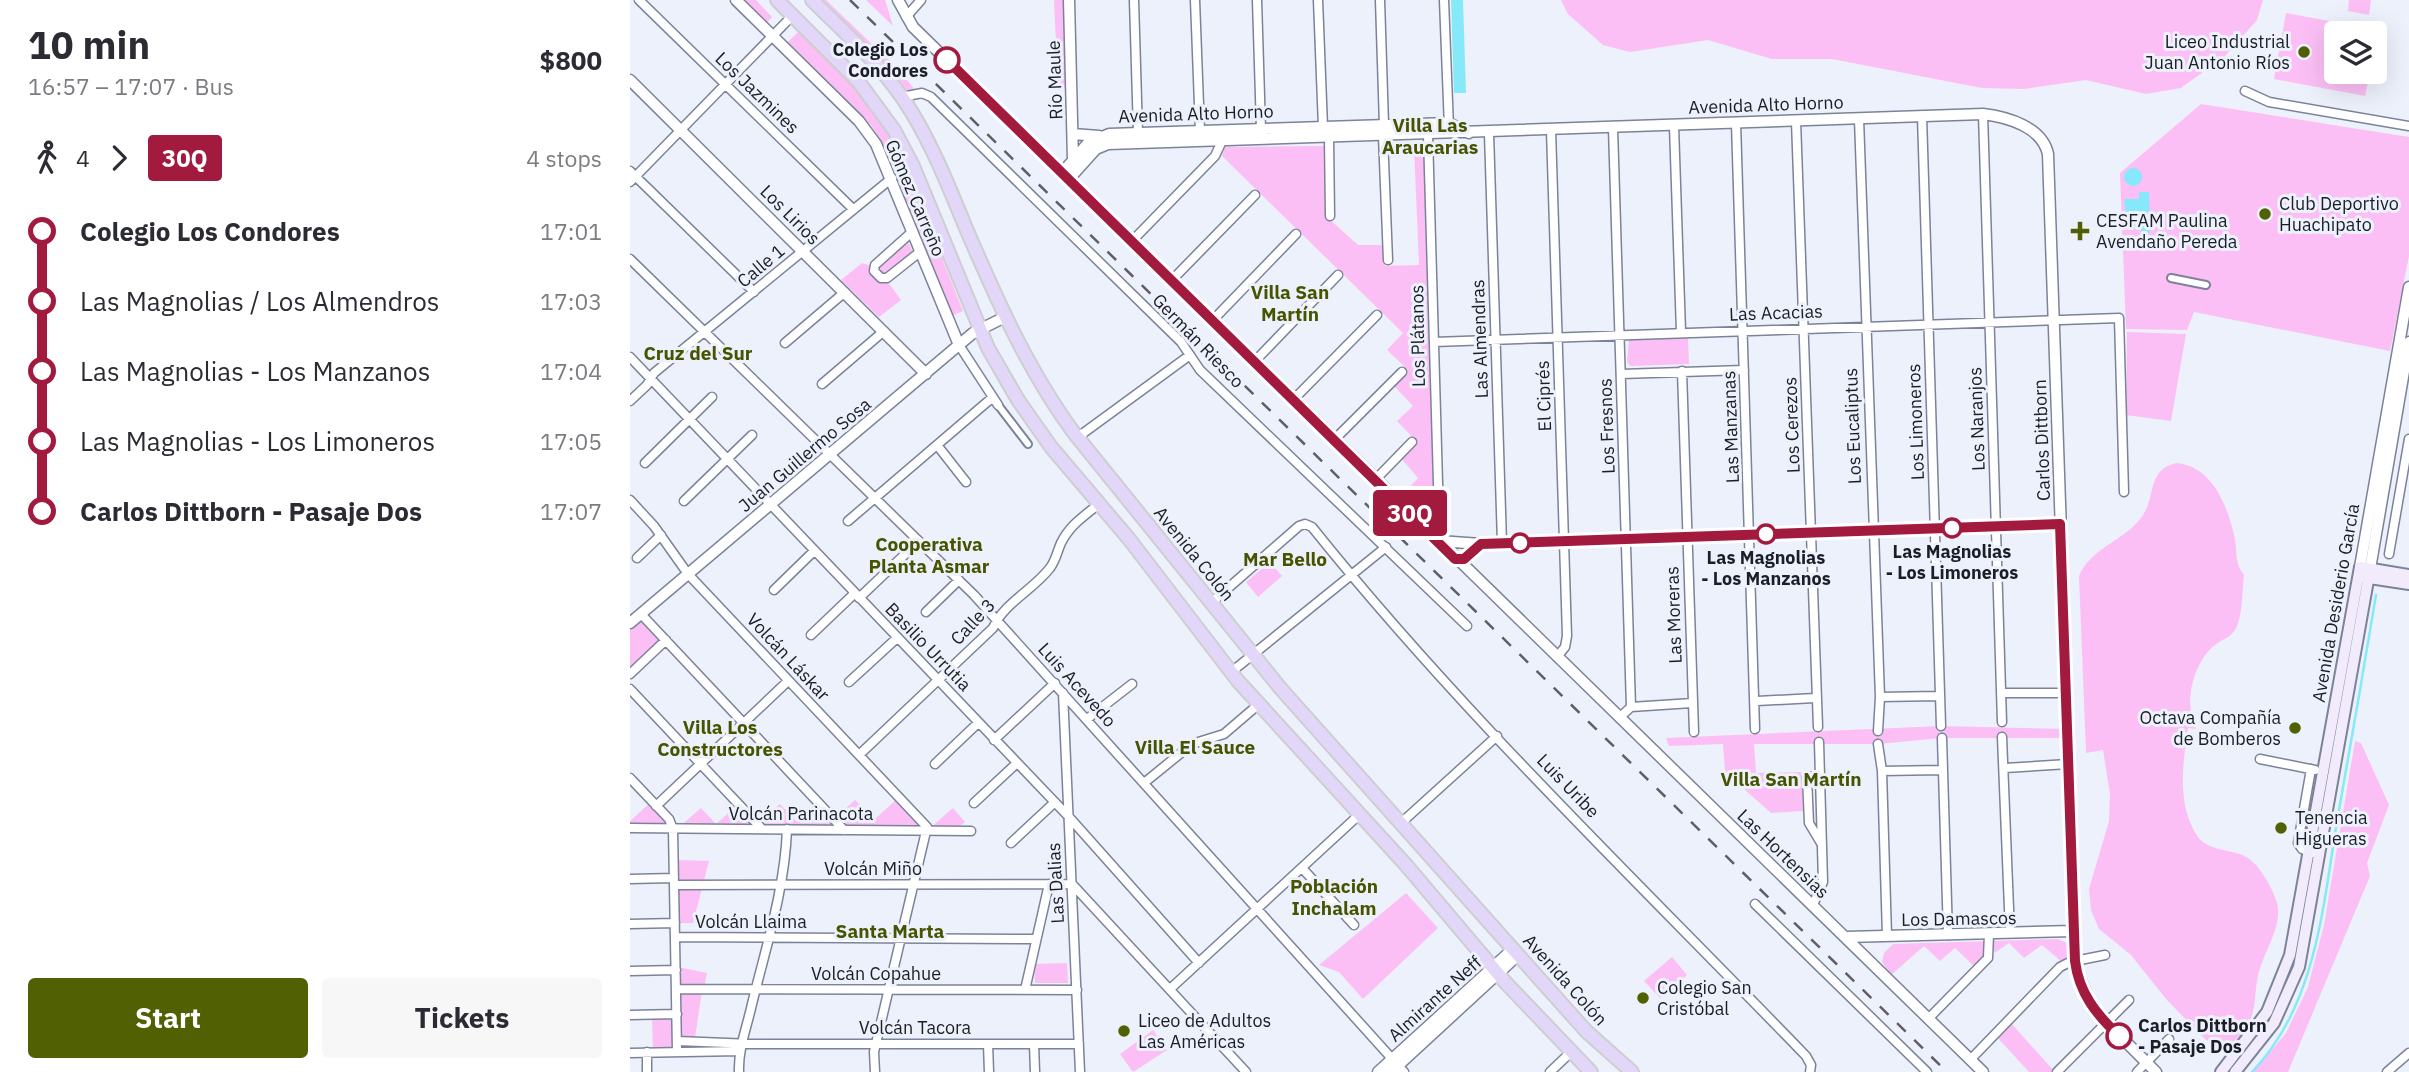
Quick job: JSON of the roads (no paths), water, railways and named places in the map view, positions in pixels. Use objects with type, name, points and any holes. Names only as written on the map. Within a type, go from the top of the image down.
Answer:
[{"type":"main road","points":[[777,0],[858,80],[894,130],[917,175],[979,329],[1030,418],[1230,673],[1360,814],[1495,971],[1570,1053],[1591,1072]]},
{"type":"main road","name":"Avenida Colón","points":[[812,0],[862,49],[902,97],[931,148],[1005,317],[1035,373],[1078,437],[1252,655],[1586,1031],[1632,1072]]},
{"type":"main road","points":[[2364,572],[2409,575]]},
{"type":"main road","points":[[2364,572],[2409,584]]},
{"type":"main road","name":"Avenida Desiderio García","points":[[2235,1072],[2262,1032],[2286,970],[2309,883],[2364,572]]},
{"type":"main road","name":"Avenida Desiderio García","points":[[2221,1072],[2262,1032]]},
{"type":"street","name":"Los Jazmines","points":[[639,0],[853,209]]},
{"type":"street","name":"Gómez Carreño","points":[[736,0],[866,128],[892,178],[959,345],[996,401]]},
{"type":"street","name":"Las Hortensias","points":[[898,0],[906,18],[1065,176],[1436,538],[1460,551],[1471,571],[1557,657],[1983,1072]]},
{"type":"street","points":[[906,18],[921,0]]},
{"type":"street","name":"Río Maule","points":[[1069,0],[1073,160]]},
{"type":"street","points":[[1134,0],[1138,138]]},
{"type":"street","points":[[1195,0],[1200,131]]},
{"type":"street","points":[[1257,0],[1261,129]]},
{"type":"street","points":[[1318,0],[1323,127]]},
{"type":"street","points":[[1380,0],[1388,260]]},
{"type":"street","points":[[1444,0],[1449,129]]},
{"type":"street","points":[[754,292],[632,177],[793,15]]},
{"type":"street","name":"Los Lirios","points":[[630,80],[926,374]]},
{"type":"street","points":[[2245,91],[2269,102],[2409,126]]},
{"type":"street","name":"Germán Riesco","points":[[902,97],[922,93],[931,97],[1181,342],[1200,370],[1467,626]]},
{"type":"street","name":"Avenida Alto Horno","points":[[1065,176],[1073,160],[1099,136],[1222,141],[1329,138],[1384,131],[1449,129],[1489,133],[1983,114],[2010,120],[2026,128],[2042,140],[2048,154]]},
{"type":"street","name":"Los Naranjos","points":[[1983,114],[2002,722]]},
{"type":"street","name":"Los Limoneros","points":[[1922,117],[1941,726]]},
{"type":"street","name":"Los Eucaliptus","points":[[1859,119],[1880,697],[1878,731]]},
{"type":"street","name":"Los Cerezos","points":[[1796,121],[1818,727]]},
{"type":"street","name":"Las Manzanas","points":[[1736,124],[1757,701],[1755,729]]},
{"type":"street","points":[[1674,126],[1681,332]]},
{"type":"street","name":"Avenida Alto Horno","points":[[1065,176],[1102,145],[1138,138],[1200,131],[1323,127],[1428,135],[1449,129]]},
{"type":"street","name":"Los Fresnos","points":[[1613,128],[1631,707]]},
{"type":"street","name":"El Ciprés","points":[[1551,131],[1567,640],[1557,657]]},
{"type":"street","name":"Las Almendras","points":[[1489,133],[1502,543]]},
{"type":"street","points":[[1073,134],[1099,136]]},
{"type":"street","name":"Los Plátanos","points":[[1428,135],[1439,518],[1436,538]]},
{"type":"street","points":[[1329,138],[1330,216]]},
{"type":"street","points":[[1132,241],[1216,156],[1222,141]]},
{"type":"street","name":"Carlos Dittborn","points":[[2048,154],[2075,961],[2084,994],[2105,1023],[2156,1072]]},
{"type":"street","name":"Calle 1","points":[[630,401],[651,378],[704,331],[892,178]]},
{"type":"street","points":[[1172,280],[1255,195]]},
{"type":"street","points":[[913,232],[874,266],[877,275],[887,278],[921,251]]},
{"type":"street","points":[[1213,320],[1296,234]]},
{"type":"street","points":[[630,259],[830,454]]},
{"type":"street","points":[[1255,361],[1338,275]]},
{"type":"street","points":[[2171,278],[2206,285]]},
{"type":"street","name":"Avenida Desiderio García","points":[[2364,572],[2409,290]]},
{"type":"street","points":[[785,342],[845,292]]},
{"type":"street","points":[[1294,399],[1377,315]]},
{"type":"street","name":"Juan Guillermo Sosa","points":[[630,623],[959,345],[979,329],[1005,317]]},
{"type":"street","name":"Las Acacias","points":[[1434,342],[2119,318],[2124,492]]},
{"type":"street","points":[[822,384],[884,331]]},
{"type":"street","name":"Avenida Desiderio García","points":[[2384,459],[2409,342]]},
{"type":"street","points":[[1078,437],[1190,355]]},
{"type":"street","name":"Basilio Urrutia","points":[[630,357],[1055,802],[1199,962]]},
{"type":"street","points":[[1621,374],[1744,370]]},
{"type":"street","name":"Las Moreras","points":[[1682,371],[1695,732]]},
{"type":"street","points":[[1335,439],[1402,372]]},
{"type":"street","points":[[645,463],[712,397]]},
{"type":"street","points":[[848,521],[937,445],[996,401],[1028,444]]},
{"type":"street","points":[[684,501],[752,435]]},
{"type":"street","points":[[2389,554],[2409,439]]},
{"type":"street","points":[[1376,479],[1412,442]]},
{"type":"street","points":[[937,445],[966,482]]},
{"type":"street","name":"Luis Acevedo","points":[[830,454],[997,619],[1396,1067]]},
{"type":"street","name":"Volcán Láskar","points":[[631,504],[661,535],[688,574],[925,823],[928,831]]},
{"type":"street","name":"Calle 3","points":[[859,755],[993,628],[997,619],[1045,574],[1077,520],[1099,504]]},
{"type":"street","name":"Luis Uribe","points":[[1211,603],[1305,524],[1312,527],[1351,575],[1497,736],[1806,1056],[1811,1070]]},
{"type":"street","points":[[1460,551],[1481,544],[1502,543],[2060,524]]},
{"type":"street","points":[[637,558],[661,535]]},
{"type":"street","points":[[811,635],[919,541]]},
{"type":"street","points":[[1230,673],[1386,547]]},
{"type":"street","points":[[774,590],[814,551]]},
{"type":"street","points":[[926,612],[959,580]]},
{"type":"street","points":[[641,614],[844,830]]},
{"type":"street","points":[[849,682],[897,638]]},
{"type":"street","points":[[630,674],[666,640]]},
{"type":"street","points":[[656,806],[788,681]]},
{"type":"street","points":[[994,740],[1055,683]]},
{"type":"street","points":[[1087,719],[1132,684]]},
{"type":"street","points":[[630,689],[762,829]]},
{"type":"street","name":"Las Dalias","points":[[1063,693],[1080,1072]]},
{"type":"street","points":[[2002,693],[2065,693]]},
{"type":"street","points":[[1880,697],[1938,696]]},
{"type":"street","points":[[1757,701],[1815,698]]},
{"type":"street","points":[[1620,717],[1631,707],[1692,703]]},
{"type":"street","points":[[1144,783],[1192,744],[1224,734],[1259,704]]},
{"type":"street","points":[[935,764],[978,723]]},
{"type":"street","points":[[1401,823],[1497,736]]},
{"type":"street","points":[[2002,737],[2010,933]]},
{"type":"street","points":[[1942,738],[1948,935]]},
{"type":"street","points":[[1813,905],[1822,887],[1819,742]]},
{"type":"street","points":[[1878,744],[1882,771],[1886,936]]},
{"type":"street","points":[[2260,759],[2329,772]]},
{"type":"street","points":[[974,803],[1017,763]]},
{"type":"street","points":[[2005,768],[2068,764]]},
{"type":"street","points":[[2311,769],[2298,843],[2302,849],[2315,853]]},
{"type":"street","points":[[1882,771],[1941,770]]},
{"type":"street","points":[[630,778],[673,829],[677,1051]]},
{"type":"street","points":[[1011,843],[1055,802]]},
{"type":"street","points":[[1170,989],[1360,814]]},
{"type":"street","name":"Volcán Parinacota","points":[[630,828],[971,831]]},
{"type":"street","points":[[748,1042],[756,989],[780,885],[787,830]]},
{"type":"street","points":[[875,1072],[877,1043],[928,831]]},
{"type":"street","points":[[1302,868],[1354,925]]},
{"type":"street","name":"Volcán Miño","points":[[630,879],[780,885],[1072,884]]},
{"type":"street","points":[[1025,990],[1049,884]]},
{"type":"street","points":[[1072,884],[1246,1072]]},
{"type":"street","points":[[1755,904],[1927,1072]]},
{"type":"street","name":"Volcán Llaima","points":[[630,924],[675,923]]},
{"type":"street","name":"Los Damascos","points":[[1846,937],[2073,931]]},
{"type":"street","points":[[1928,1018],[1988,958],[1989,934]]},
{"type":"street","name":"Volcán Llaima","points":[[675,937],[1036,939]]},
{"type":"street","name":"Almirante Neff","points":[[1378,1072],[1396,1067],[1515,952]]},
{"type":"street","points":[[1970,1060],[2060,967],[2105,955]]},
{"type":"street","points":[[630,971],[676,970]]},
{"type":"street","name":"Volcán Copahue","points":[[676,989],[1077,990]]},
{"type":"street","points":[[2057,1072],[2129,1000]]},
{"type":"street","points":[[630,1015],[677,1014]]},
{"type":"street","points":[[2137,1072],[2169,1039]]},
{"type":"street","name":"Volcán Tacora","points":[[677,1041],[1079,1044]]},
{"type":"street","name":"Volcán Tacora","points":[[738,1052],[748,1042]]},
{"type":"street","points":[[988,1044],[989,1072]]},
{"type":"street","points":[[1034,1044],[1035,1072]]},
{"type":"street","points":[[647,1052],[647,1072]]},
{"type":"street","points":[[630,1053],[738,1052],[739,1072]]},
{"type":"street","points":[[1550,1072],[1570,1053]]},
{"type":"street","points":[[2387,1072],[2397,1069],[2409,1053]]},
{"type":"water","points":[[1451,0],[1463,0],[1466,93],[1454,93]]},
{"type":"water","points":[[2133,168],[2140,170],[2140,184],[2133,186],[2126,184],[2124,177],[2126,170]]},
{"type":"water","points":[[2139,192],[2149,192],[2150,233],[2141,233],[2141,228],[2127,228],[2124,199],[2139,199]]},
{"type":"waterway","points":[[2252,1072],[2274,1044],[2292,1014],[2315,948],[2376,595]]},
{"type":"railway","points":[[850,0],[1947,1072]]},
{"type":"place","name":"Liceo Industrial Juan Antonio Ríos","points":[[2304,52]]},
{"type":"place","name":"Colegio Los Condores","points":[[947,60]]},
{"type":"place","name":"Club Deportivo Huachipato","points":[[2265,214]]},
{"type":"place","name":"CESFAM Paulina Avendaño Pereda","points":[[2080,231]]},
{"type":"place","name":"Las Magnolias - Los Limoneros","points":[[1952,528]]},
{"type":"place","name":"Las Magnolias - Los Manzanos","points":[[1766,534]]},
{"type":"place","name":"Octava Compañía de Bomberos","points":[[2295,728]]},
{"type":"place","name":"Tenencia Higueras","points":[[2281,828]]},
{"type":"place","name":"Colegio San Cristóbal","points":[[1643,998]]},
{"type":"place","name":"Liceo de Adultos Las Américas","points":[[1124,1031]]},
{"type":"place","name":"Carlos Dittborn - Pasaje Dos","points":[[2119,1036]]},
{"type":"district","name":"Villa Las Araucarias","points":[[1430,136]]},
{"type":"district","name":"Villa San Martín","points":[[1290,303]]},
{"type":"district","name":"Cruz del Sur","points":[[698,353]]},
{"type":"district","name":"Cooperativa Planta Asmar","points":[[929,555]]},
{"type":"district","name":"Mar Bello","points":[[1285,559]]},
{"type":"district","name":"Villa Los Constructores","points":[[720,738]]},
{"type":"district","name":"Villa El Sauce","points":[[1195,747]]},
{"type":"district","name":"Villa San Martín","points":[[1791,779]]},
{"type":"district","name":"Población Inchalam","points":[[1334,897]]},
{"type":"district","name":"Santa Marta","points":[[890,931]]}]
